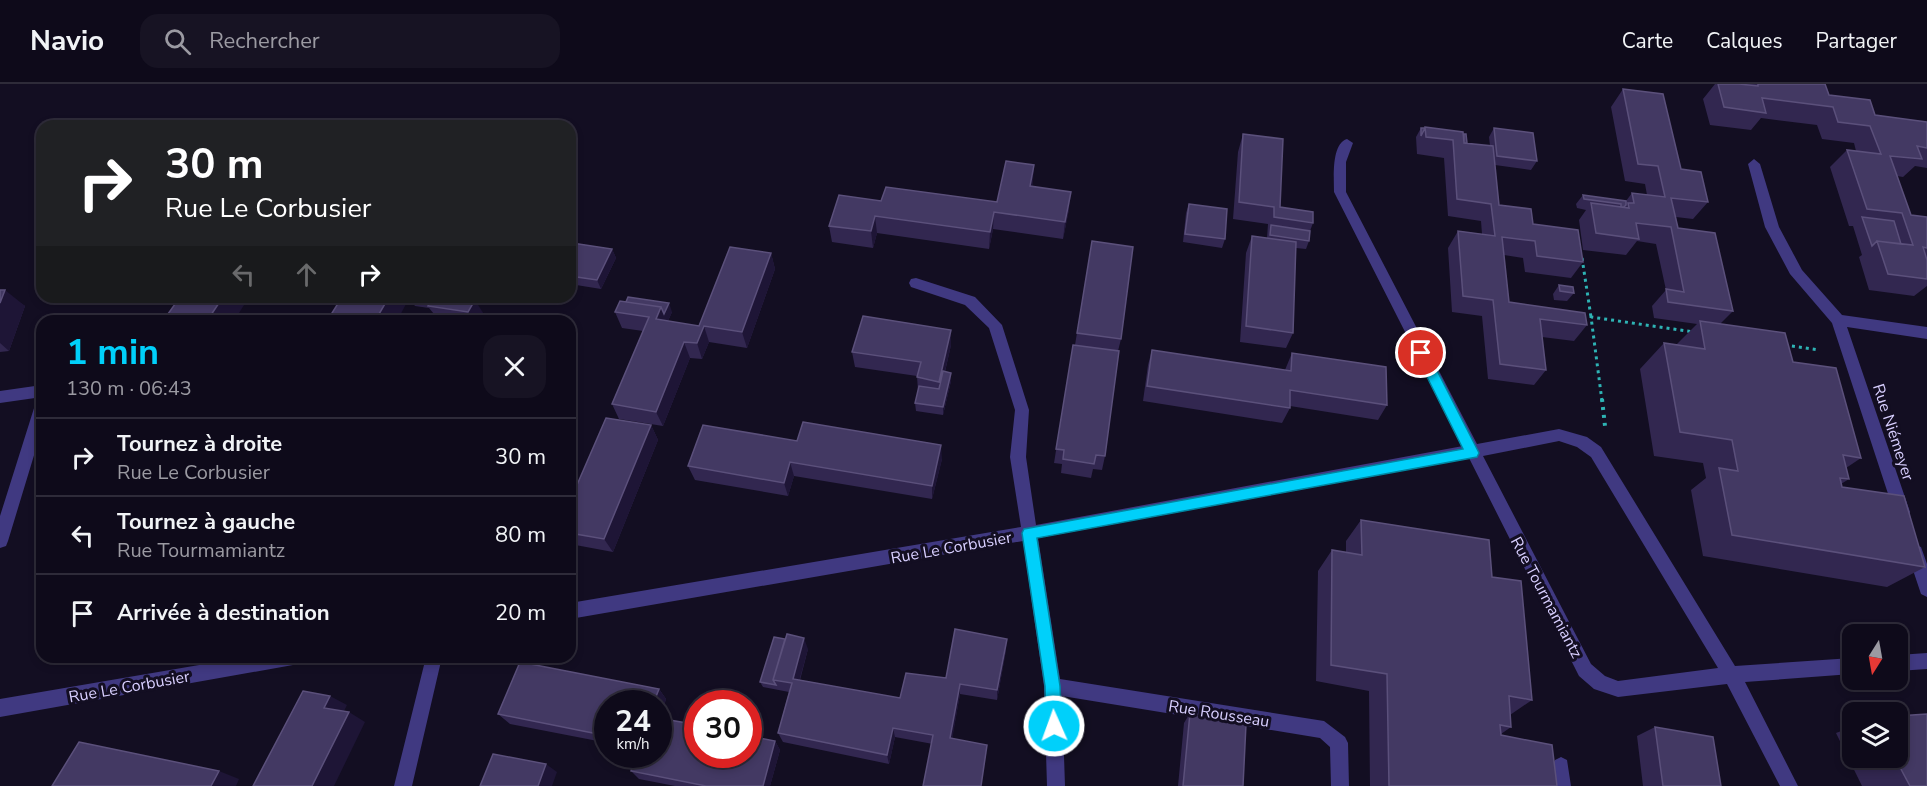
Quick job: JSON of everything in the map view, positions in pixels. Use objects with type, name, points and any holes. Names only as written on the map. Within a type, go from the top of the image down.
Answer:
[{"type":"street","name":"Rue Tourmamiantz","points":[[1347,142],[1340,162],[1340,192],[1585,670],[1600,683],[1618,689],[1731,675]]},
{"type":"street","name":"Rue Niémeyer","points":[[1754,164],[1772,227],[1797,274],[1838,320],[1927,589]]},
{"type":"street","points":[[916,283],[970,301],[995,325],[1022,410],[1018,457],[1053,686],[1056,786]]},
{"type":"street","points":[[1838,320],[1927,333]]},
{"type":"street","points":[[0,397],[36,392]]},
{"type":"street","points":[[0,541],[6,504],[36,422]]},
{"type":"street","points":[[1472,453],[1559,435],[1582,442],[1596,452],[1731,675],[1767,738],[1789,786]]},
{"type":"street","name":"Rue Le Corbusier","points":[[576,610],[1029,533],[1472,453]]},
{"type":"street","points":[[1908,662],[1927,661]]},
{"type":"street","name":"Rue Le Corbusier","points":[[0,708],[259,663]]},
{"type":"street","points":[[403,786],[433,663]]},
{"type":"street","points":[[1731,675],[1842,667]]},
{"type":"street","name":"Rue Rousseau","points":[[1053,686],[1324,730],[1339,742],[1340,786]]},
{"type":"street","points":[[1561,766],[1562,786]]},
{"type":"path","points":[[1582,258],[1606,435],[1590,448]]},
{"type":"path","points":[[1591,317],[1697,332]]},
{"type":"path","points":[[1779,344],[1850,354]]},
{"type":"building","points":[[1718,84],[1758,86],[1758,84],[1825,84],[1829,95],[1870,100],[1875,115],[1927,122],[1927,148],[1917,146],[1922,159],[1890,156],[1911,215],[1927,217],[1927,248],[1923,247],[1927,260],[1927,279],[1888,274],[1877,241],[1913,245],[1902,213],[1867,209],[1847,150],[1881,154],[1870,126],[1838,122],[1833,107],[1762,98],[1766,113],[1724,107]]},
{"type":"building","points":[[1623,89],[1663,94],[1681,169],[1701,172],[1708,202],[1671,198],[1678,228],[1715,233],[1733,311],[1668,302],[1666,289],[1684,292],[1671,227],[1636,223],[1639,239],[1596,233],[1591,203],[1629,208],[1628,203],[1634,203],[1632,193],[1665,197],[1658,166],[1638,164]]},
{"type":"building","points":[[1425,127],[1463,132],[1464,143],[1493,146],[1499,205],[1531,209],[1533,224],[1578,230],[1583,262],[1537,256],[1535,241],[1502,237],[1509,302],[1585,313],[1587,325],[1540,319],[1546,370],[1500,364],[1493,300],[1463,296],[1458,231],[1495,236],[1491,204],[1457,199],[1453,140],[1426,137]]},
{"type":"building","points":[[1494,128],[1533,133],[1537,161],[1497,156]]},
{"type":"building","points":[[1243,134],[1283,139],[1280,207],[1313,212],[1313,223],[1274,217],[1274,207],[1239,202]]},
{"type":"building","points":[[1006,161],[1034,165],[1030,186],[1071,192],[1065,222],[994,212],[990,232],[875,216],[871,231],[829,226],[839,195],[881,201],[886,187],[997,202]]},
{"type":"building","points":[[1583,195],[1626,201],[1626,205],[1621,207],[1621,204],[1584,199]]},
{"type":"building","points":[[1189,204],[1227,209],[1225,239],[1185,234]]},
{"type":"building","points":[[1862,217],[1894,221],[1901,244],[1877,241],[1872,246]]},
{"type":"building","points":[[1271,225],[1310,231],[1309,241],[1270,235]]},
{"type":"building","points":[[1252,236],[1296,242],[1293,333],[1246,326]]},
{"type":"building","points":[[1092,241],[1133,247],[1121,339],[1077,333]]},
{"type":"building","points":[[576,244],[612,249],[597,280],[576,277]]},
{"type":"building","points":[[730,247],[771,253],[742,332],[704,326],[697,343],[684,342],[656,412],[612,404],[649,317],[615,312],[620,301],[661,307],[656,319],[699,326]]},
{"type":"building","points":[[1559,285],[1573,287],[1574,293],[1560,291]]},
{"type":"building","points":[[0,290],[5,290],[0,303]]},
{"type":"building","points":[[628,297],[669,303],[664,314],[661,307],[626,302]]},
{"type":"building","points":[[176,303],[219,303],[211,315],[167,315]]},
{"type":"building","points":[[338,303],[386,303],[378,315],[331,315]]},
{"type":"building","points":[[430,303],[473,303],[468,312],[428,306]]},
{"type":"building","points":[[863,316],[951,330],[939,382],[917,377],[921,362],[852,352]]},
{"type":"building","points":[[1700,321],[1785,333],[1793,362],[1836,368],[1861,458],[1843,455],[1849,479],[1840,478],[1842,487],[1904,496],[1925,567],[1732,535],[1719,468],[1738,471],[1732,440],[1680,432],[1664,343],[1705,349]]},
{"type":"building","points":[[1073,345],[1119,351],[1105,456],[1096,455],[1094,464],[1063,459],[1064,450],[1056,449]]},
{"type":"building","points":[[1152,350],[1291,371],[1292,353],[1386,367],[1387,405],[1290,390],[1290,408],[1147,386]]},
{"type":"building","points":[[943,371],[951,373],[943,407],[915,403],[919,386],[939,389]]},
{"type":"building","points":[[606,418],[651,425],[604,539],[576,534],[576,487]]},
{"type":"building","points":[[803,422],[941,445],[932,486],[790,462],[784,483],[688,466],[703,425],[797,441]]},
{"type":"building","points":[[1361,520],[1489,540],[1492,577],[1521,581],[1532,700],[1509,696],[1511,727],[1500,725],[1501,735],[1552,745],[1557,786],[1389,786],[1387,674],[1331,665],[1332,550],[1362,555]]},
{"type":"building","points":[[955,629],[1007,639],[997,690],[960,684],[950,738],[987,745],[981,786],[923,786],[933,735],[893,728],[887,755],[778,733],[792,683],[773,680],[787,634],[804,638],[793,679],[900,698],[906,673],[946,678]]},
{"type":"building","points":[[774,637],[785,639],[773,680],[776,685],[760,682]]},
{"type":"building","points":[[520,663],[659,689],[594,690],[594,733],[498,714]]},
{"type":"building","points":[[303,691],[330,696],[324,708],[349,712],[312,786],[253,786]]},
{"type":"building","points":[[1190,713],[1246,724],[1243,786],[1183,786]]},
{"type":"building","points":[[1927,714],[1927,786],[1910,786],[1900,768],[1908,768],[1908,715]]},
{"type":"building","points":[[672,720],[684,723],[684,768],[762,768],[762,739],[775,741],[763,786],[706,786],[631,771],[632,768],[672,768]]},
{"type":"building","points":[[1655,727],[1713,737],[1721,786],[1663,786]]},
{"type":"building","points":[[79,742],[219,771],[211,786],[52,786]]},
{"type":"building","points":[[493,754],[546,764],[538,786],[480,786]]},
{"type":"route","points":[[1054,726],[1053,686],[1029,533],[1472,453],[1421,353]]}]
